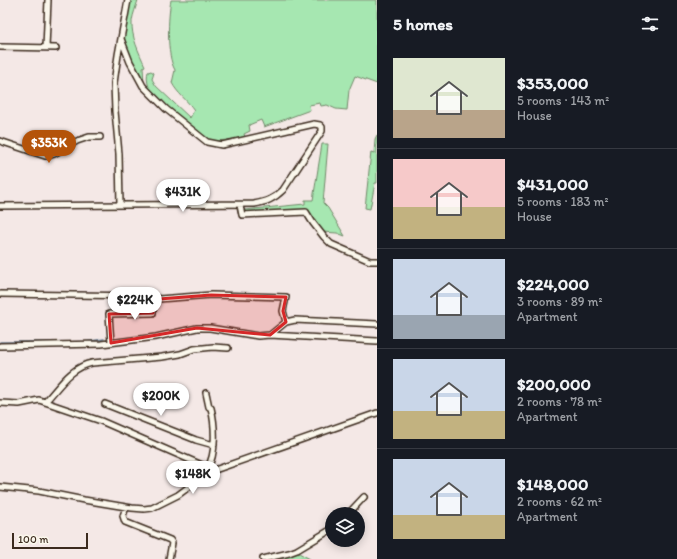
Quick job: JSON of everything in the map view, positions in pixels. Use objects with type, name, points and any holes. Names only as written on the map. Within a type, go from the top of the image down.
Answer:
[{"type":"street","points":[[46,48],[48,0]]},
{"type":"street","points":[[120,205],[119,154],[114,96],[116,70],[128,0]]},
{"type":"street","points":[[0,206],[263,203],[276,197],[282,190],[322,131],[322,127],[320,125],[314,124],[222,145],[207,142],[166,109],[143,86],[130,62],[121,38]]},
{"type":"street","points":[[0,47],[56,48]]},
{"type":"street","points":[[0,141],[45,156],[54,154],[77,141],[89,137],[100,137]]},
{"type":"street","points":[[240,204],[242,216],[306,212],[331,244],[370,261],[377,262]]},
{"type":"street","points":[[0,294],[147,296],[158,299],[211,295],[286,297],[284,311],[286,322]]},
{"type":"street","points":[[111,343],[109,314],[153,312],[153,302],[158,299]]},
{"type":"street","points":[[270,335],[286,322],[294,320],[377,324]]},
{"type":"street","points":[[0,346],[75,346],[111,343],[156,337],[197,328],[210,328],[258,336],[270,335],[377,341]]},
{"type":"street","points":[[45,402],[72,372],[83,365],[162,357],[180,354],[194,349],[213,347],[228,348]]},
{"type":"street","points":[[206,393],[209,407],[211,408],[214,418],[215,448],[209,470]]},
{"type":"street","points":[[0,403],[19,404],[35,400],[45,402],[100,421],[209,470]]},
{"type":"street","points":[[104,404],[196,440],[214,445]]},
{"type":"street","points":[[0,487],[39,491],[126,507],[144,509],[155,507],[178,495],[209,470],[377,413]]},
{"type":"street","points":[[355,507],[364,497]]},
{"type":"street","points":[[126,507],[124,516],[126,522],[170,540],[172,543],[169,559]]},
{"type":"street","points":[[263,559],[289,553],[325,533]]},
{"type":"highlighted area","points":[[211,295],[286,297],[283,311],[286,322],[270,335],[197,328],[111,343],[109,314],[153,313],[153,302],[159,299]]},
{"type":"green space","points":[[130,0],[138,0],[132,18],[132,27],[136,44],[145,66],[143,67],[144,84],[131,58],[124,37],[124,27]]},
{"type":"green space","points":[[171,0],[377,0],[377,84],[355,76],[349,90],[347,110],[336,109],[327,105],[321,106],[320,103],[309,105],[310,110],[264,127],[261,120],[249,125],[250,131],[244,134],[245,137],[214,141],[210,140],[198,133],[171,111],[152,93],[148,86],[147,74],[151,71],[154,73],[152,79],[156,86],[190,118],[194,110],[172,83],[175,70],[170,55],[169,46],[169,16]]},
{"type":"green space","points":[[377,135],[377,183],[375,183],[370,209],[365,208],[371,152],[374,153],[375,139]]},
{"type":"green space","points":[[322,144],[328,144],[323,203],[328,208],[345,236],[337,233],[322,232],[307,210],[244,213],[244,210],[305,204],[305,200],[313,200]]},
{"type":"green space","points":[[297,552],[310,559],[273,559],[288,556]]},
{"type":"waterway","points":[[84,342],[104,339]]},
{"type":"waterway","points":[[0,342],[60,342]]}]
